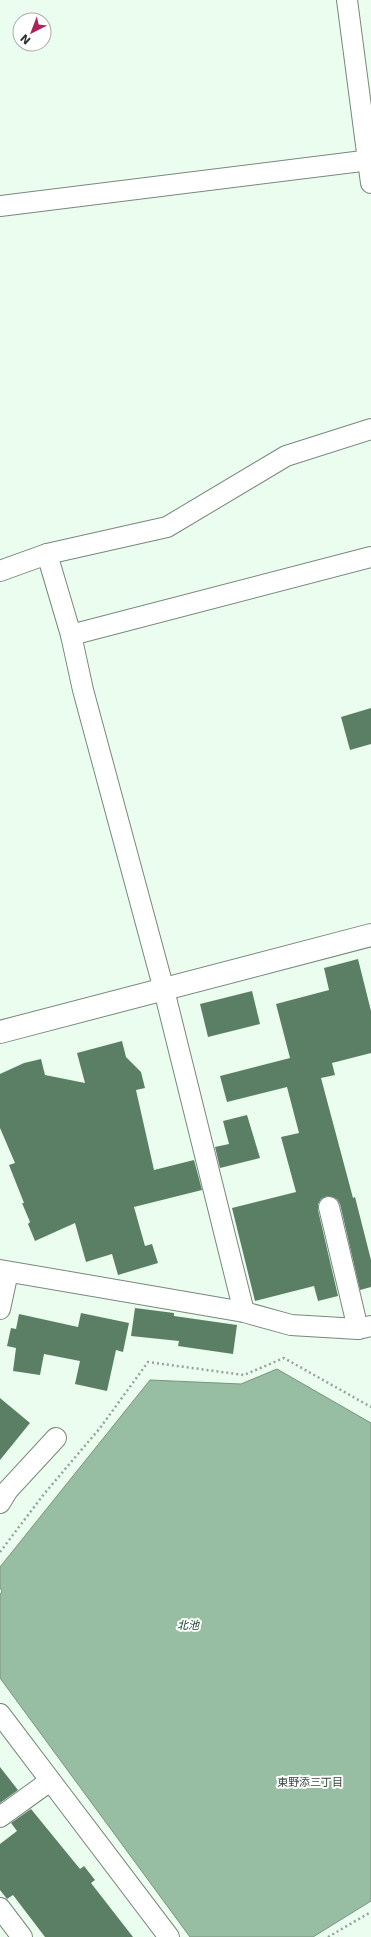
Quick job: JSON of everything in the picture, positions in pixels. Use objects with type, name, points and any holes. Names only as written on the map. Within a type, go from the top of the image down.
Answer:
[{"type":"street","points":[[347,0],[370,161],[371,183]]},
{"type":"street","points":[[0,206],[370,161]]},
{"type":"street","points":[[0,571],[47,554],[167,527],[286,456],[371,429]]},
{"type":"street","points":[[47,554],[71,635],[83,690],[164,990],[244,1312]]},
{"type":"street","points":[[71,635],[371,557]]},
{"type":"street","points":[[0,1032],[371,935]]},
{"type":"street","points":[[0,1309],[4,1271],[244,1312],[291,1325],[364,1328],[329,1207]]},
{"type":"street","points":[[0,1503],[8,1490],[56,1438]]},
{"type":"street","points":[[0,1714],[169,1937]]},
{"type":"street","points":[[0,1817],[50,1781]]},
{"type":"street","points":[[0,1908],[22,1937]]},
{"type":"path","points":[[0,1552],[44,1494],[100,1428],[148,1362],[244,1375],[284,1358],[371,1407]]},
{"type":"path","points":[[328,1937],[371,1912]]},
{"type":"water","name":"北池","points":[[277,1369],[371,1423],[371,1901],[313,1937],[190,1937],[0,1678],[0,1595],[2,1591],[0,1588],[0,1567],[150,1380],[241,1384]]},
{"type":"building","points":[[371,708],[371,744],[350,750],[341,717]]},
{"type":"building","points":[[358,959],[371,1011],[371,1053],[332,1063],[335,1075],[321,1078],[353,1198],[355,1197],[371,1260],[371,1287],[360,1290],[340,1204],[337,1199],[327,1196],[321,1199],[318,1204],[318,1210],[338,1296],[318,1301],[314,1286],[255,1301],[232,1208],[296,1192],[281,1137],[299,1133],[287,1087],[227,1102],[220,1076],[290,1058],[276,1004],[329,990],[324,968]]},
{"type":"building","points":[[252,991],[260,1024],[208,1037],[200,1004]]},
{"type":"building","points":[[122,1041],[126,1057],[141,1072],[145,1088],[136,1090],[154,1170],[194,1160],[202,1190],[134,1207],[145,1246],[152,1244],[158,1263],[118,1275],[112,1254],[86,1262],[75,1223],[35,1241],[28,1224],[30,1222],[22,1203],[24,1203],[9,1165],[15,1163],[0,1128],[0,1074],[24,1063],[41,1059],[45,1075],[85,1083],[77,1053]]},
{"type":"building","points":[[247,1115],[260,1158],[220,1168],[215,1147],[229,1144],[223,1121]]},
{"type":"building","points":[[135,1308],[174,1313],[174,1316],[237,1325],[233,1354],[178,1346],[179,1341],[131,1336]]},
{"type":"building","points":[[81,1313],[129,1323],[123,1352],[116,1350],[107,1391],[75,1384],[80,1361],[44,1354],[40,1375],[13,1371],[16,1348],[7,1346],[11,1328],[16,1329],[19,1314],[78,1327]]},
{"type":"building","points":[[0,1398],[30,1423],[0,1460]]},
{"type":"building","points":[[0,1767],[18,1790],[0,1803]]},
{"type":"building","points":[[31,1809],[80,1869],[84,1866],[95,1880],[91,1883],[133,1937],[45,1937],[13,1895],[7,1899],[0,1890],[0,1844],[17,1831],[11,1823]]},
{"type":"district","name":"東野添三丁目","points":[[310,1782]]}]
